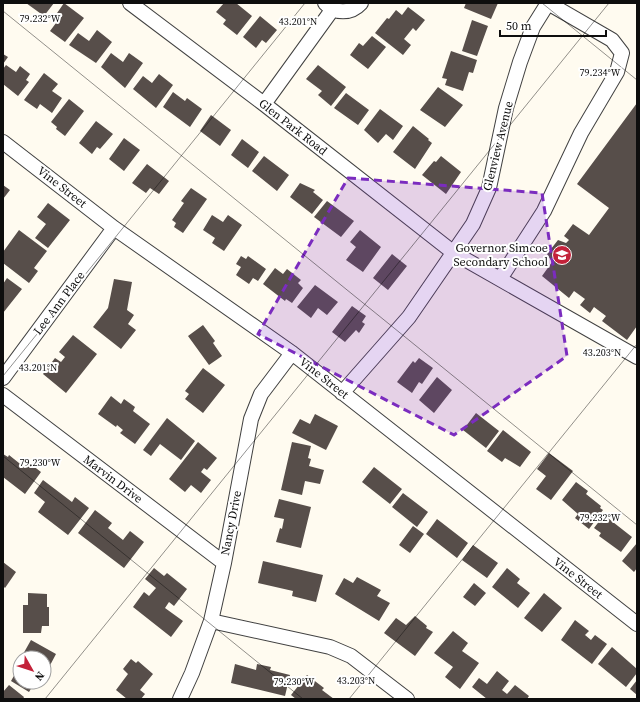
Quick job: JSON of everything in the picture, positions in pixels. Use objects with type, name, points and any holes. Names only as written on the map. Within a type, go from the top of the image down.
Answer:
[{"type":"street","name":"Glen Park Road","points":[[130,3],[264,104],[454,253],[637,357]]},
{"type":"street","points":[[264,104],[329,6],[342,12],[351,11],[361,3]]},
{"type":"street","points":[[500,279],[544,211],[581,133],[617,72],[622,52],[612,40],[548,3]]},
{"type":"street","name":"Glenview Avenue","points":[[342,393],[409,317],[473,224],[489,188],[506,108],[520,62],[533,27],[548,3]]},
{"type":"street","name":"Vine Street","points":[[3,142],[114,228],[292,353],[637,624]]},
{"type":"street","name":"Lee Ann Place","points":[[3,378],[114,228]]},
{"type":"street","name":"Nancy Drive","points":[[180,699],[192,673],[211,621],[224,563],[251,419],[261,394],[292,353]]},
{"type":"street","name":"Marvin Drive","points":[[3,395],[224,563]]},
{"type":"street","points":[[211,621],[330,647],[351,656],[407,699]]},
{"type":"highlighted area","points":[[348,178],[542,193],[567,356],[454,435],[258,334]]},
{"type":"building","points":[[26,3],[54,3],[44,16]]},
{"type":"building","points":[[64,3],[84,18],[65,42],[50,31],[59,19],[55,16]]},
{"type":"building","points":[[224,3],[236,3],[252,16],[237,35],[223,24],[226,20],[216,12]]},
{"type":"building","points":[[466,3],[498,3],[491,19],[464,8]]},
{"type":"building","points":[[408,7],[425,20],[416,31],[413,28],[404,39],[411,45],[403,55],[375,33],[387,18],[389,19],[396,10],[402,15]]},
{"type":"building","points":[[260,16],[277,30],[266,43],[262,40],[256,48],[243,37]]},
{"type":"building","points":[[472,20],[488,26],[477,56],[462,51]]},
{"type":"building","points":[[97,30],[112,42],[96,63],[69,45],[78,33],[89,41]]},
{"type":"building","points":[[372,36],[386,47],[368,69],[350,55],[359,43],[363,46]]},
{"type":"building","points":[[451,51],[477,60],[473,73],[469,72],[463,91],[445,85],[447,79],[442,78]]},
{"type":"building","points":[[111,53],[123,62],[129,53],[143,63],[125,88],[101,67]]},
{"type":"building","points":[[3,54],[8,57],[3,64]]},
{"type":"building","points":[[6,65],[16,72],[20,66],[30,74],[26,80],[29,82],[18,96],[3,84],[3,69]]},
{"type":"building","points":[[318,65],[346,87],[331,106],[318,95],[322,91],[306,79]]},
{"type":"building","points":[[44,73],[58,84],[52,91],[62,98],[52,113],[40,104],[37,109],[24,100]]},
{"type":"building","points":[[159,74],[173,85],[156,108],[133,89],[143,76],[152,83]]},
{"type":"building","points":[[438,87],[463,105],[445,127],[420,110]]},
{"type":"building","points":[[173,92],[185,101],[187,98],[202,109],[190,127],[163,107]]},
{"type":"building","points":[[346,93],[369,110],[358,125],[334,108]]},
{"type":"building","points":[[69,99],[84,111],[65,136],[56,129],[57,127],[51,122]]},
{"type":"building","points":[[637,103],[637,326],[627,340],[602,321],[606,316],[594,307],[590,313],[580,305],[585,299],[574,291],[569,298],[542,276],[552,262],[547,254],[558,240],[566,243],[569,240],[564,236],[573,224],[589,235],[609,208],[577,184]]},
{"type":"building","points":[[380,109],[403,126],[393,140],[386,134],[378,143],[364,130]]},
{"type":"building","points":[[211,115],[231,130],[220,146],[200,131]]},
{"type":"building","points":[[96,121],[113,134],[100,149],[97,147],[92,154],[79,143]]},
{"type":"building","points":[[413,126],[432,143],[415,169],[393,152]]},
{"type":"building","points":[[124,138],[140,150],[124,171],[109,159]]},
{"type":"building","points":[[242,139],[259,152],[248,168],[231,155]]},
{"type":"building","points":[[264,156],[289,175],[277,191],[252,171]]},
{"type":"building","points":[[441,156],[461,172],[446,194],[422,175],[434,161],[436,162]]},
{"type":"building","points":[[147,164],[169,181],[159,194],[150,188],[146,193],[132,183]]},
{"type":"building","points":[[300,183],[315,190],[313,192],[323,200],[312,214],[290,197]]},
{"type":"building","points":[[3,185],[10,190],[3,199]]},
{"type":"building","points":[[191,188],[207,199],[183,233],[174,227],[176,223],[172,220],[184,203],[181,201]]},
{"type":"building","points":[[327,201],[354,221],[341,237],[314,217]]},
{"type":"building","points":[[48,203],[70,220],[48,248],[35,238],[46,224],[37,217]]},
{"type":"building","points":[[212,215],[223,222],[228,215],[242,225],[224,251],[212,243],[215,238],[203,230]]},
{"type":"building","points":[[19,230],[47,251],[34,268],[38,271],[29,283],[3,263],[3,252]]},
{"type":"building","points":[[360,230],[381,247],[363,272],[346,260],[356,247],[350,242]]},
{"type":"building","points":[[392,254],[407,266],[388,290],[373,278]]},
{"type":"building","points":[[241,256],[246,259],[248,256],[266,269],[258,281],[253,278],[249,284],[236,275],[241,267],[236,264]]},
{"type":"building","points":[[275,268],[283,274],[287,269],[301,280],[298,283],[303,288],[292,303],[286,299],[285,301],[263,284]]},
{"type":"building","points":[[7,278],[22,289],[3,313],[3,284]]},
{"type":"building","points":[[114,279],[132,282],[127,310],[134,315],[128,324],[136,330],[121,349],[93,327],[108,308]]},
{"type":"building","points":[[315,285],[338,302],[327,315],[318,308],[311,318],[297,307]]},
{"type":"building","points":[[352,306],[366,316],[362,322],[365,324],[359,333],[356,330],[345,342],[332,332]]},
{"type":"building","points":[[203,325],[215,341],[213,343],[222,356],[209,365],[188,336]]},
{"type":"building","points":[[73,335],[97,354],[66,393],[43,374],[55,358],[61,362],[65,357],[59,352]]},
{"type":"building","points":[[419,358],[433,368],[422,384],[419,382],[412,393],[397,382],[413,361],[415,363]]},
{"type":"building","points":[[203,368],[225,385],[203,413],[185,399],[189,394],[185,391]]},
{"type":"building","points":[[437,377],[452,390],[434,413],[419,400]]},
{"type":"building","points":[[111,396],[121,404],[124,399],[135,407],[133,411],[150,424],[135,444],[120,433],[123,430],[117,425],[116,427],[98,414]]},
{"type":"building","points":[[476,413],[499,431],[486,448],[463,430]]},
{"type":"building","points":[[315,414],[338,426],[326,450],[292,433],[300,419],[310,424]]},
{"type":"building","points":[[167,418],[195,441],[181,460],[160,444],[151,456],[143,450]]},
{"type":"building","points":[[503,430],[531,452],[520,467],[505,458],[502,462],[487,451]]},
{"type":"building","points":[[198,442],[217,458],[207,470],[204,468],[201,472],[211,480],[201,493],[191,485],[185,492],[169,479]]},
{"type":"building","points":[[292,442],[311,446],[308,458],[311,459],[309,466],[324,470],[320,484],[305,481],[302,495],[281,490]]},
{"type":"building","points":[[549,453],[573,471],[551,500],[536,489],[546,476],[537,469]]},
{"type":"building","points":[[3,454],[8,457],[9,455],[24,467],[28,462],[41,472],[25,494],[3,477]]},
{"type":"building","points":[[374,467],[402,489],[390,504],[362,482]]},
{"type":"building","points":[[43,480],[72,502],[75,497],[89,508],[68,535],[38,512],[45,502],[34,493]]},
{"type":"building","points":[[576,482],[588,491],[586,494],[601,506],[600,508],[603,510],[589,529],[575,518],[578,514],[562,500]]},
{"type":"building","points":[[403,493],[428,512],[417,527],[392,507]]},
{"type":"building","points":[[279,499],[311,507],[301,548],[276,542],[280,528],[282,529],[284,519],[274,517]]},
{"type":"building","points":[[95,510],[112,523],[108,528],[123,540],[130,531],[144,542],[124,568],[78,533]]},
{"type":"building","points":[[604,515],[632,537],[621,552],[599,536],[601,533],[594,528]]},
{"type":"building","points":[[437,519],[468,543],[457,558],[426,534]]},
{"type":"building","points":[[413,526],[424,534],[410,553],[399,545]]},
{"type":"building","points":[[637,543],[637,568],[634,572],[622,561]]},
{"type":"building","points":[[473,545],[498,563],[487,578],[462,560]]},
{"type":"building","points":[[263,561],[323,575],[316,602],[292,596],[293,591],[258,583]]},
{"type":"building","points":[[3,562],[16,572],[5,588],[3,586]]},
{"type":"building","points":[[154,568],[164,576],[167,573],[187,589],[174,606],[169,602],[165,608],[183,621],[171,637],[133,607],[144,592],[149,596],[156,588],[145,579]]},
{"type":"building","points":[[507,568],[520,579],[517,583],[530,593],[518,608],[492,587]]},
{"type":"building","points":[[357,577],[381,590],[377,596],[390,603],[379,621],[335,594],[344,578],[353,583]]},
{"type":"building","points":[[474,583],[486,593],[475,606],[463,597]]},
{"type":"building","points":[[28,593],[47,594],[49,626],[42,626],[41,633],[23,633],[23,605],[28,605]]},
{"type":"building","points":[[544,593],[562,608],[542,632],[524,618]]},
{"type":"building","points":[[415,616],[427,626],[426,628],[433,632],[415,656],[384,633],[396,618],[406,625]]},
{"type":"building","points":[[575,620],[589,631],[585,635],[591,640],[595,635],[607,644],[592,664],[561,640]]},
{"type":"building","points":[[453,631],[468,643],[462,651],[479,663],[460,689],[445,677],[453,667],[434,653]]},
{"type":"building","points":[[31,640],[49,650],[25,650]]},
{"type":"building","points":[[612,647],[637,669],[637,673],[626,687],[598,664]]},
{"type":"building","points":[[52,652],[56,654],[52,662]]},
{"type":"building","points":[[131,659],[136,663],[138,661],[153,674],[140,690],[145,694],[141,699],[127,699],[116,690],[128,674],[123,669]]},
{"type":"building","points":[[235,664],[256,670],[257,664],[271,667],[270,670],[290,675],[285,696],[231,683]]},
{"type":"building","points":[[497,671],[509,681],[502,690],[507,694],[515,685],[529,696],[527,699],[487,699],[472,687],[479,678],[487,684]]},
{"type":"building","points":[[307,675],[324,688],[322,690],[334,699],[296,699],[291,695]]},
{"type":"building","points":[[637,680],[637,695],[630,689]]},
{"type":"building","points":[[9,685],[12,687],[12,690],[15,690],[24,697],[23,699],[3,699],[3,692]]},
{"type":"place","name":"Governor Simcoe Secondary School","points":[[562,255]]}]
